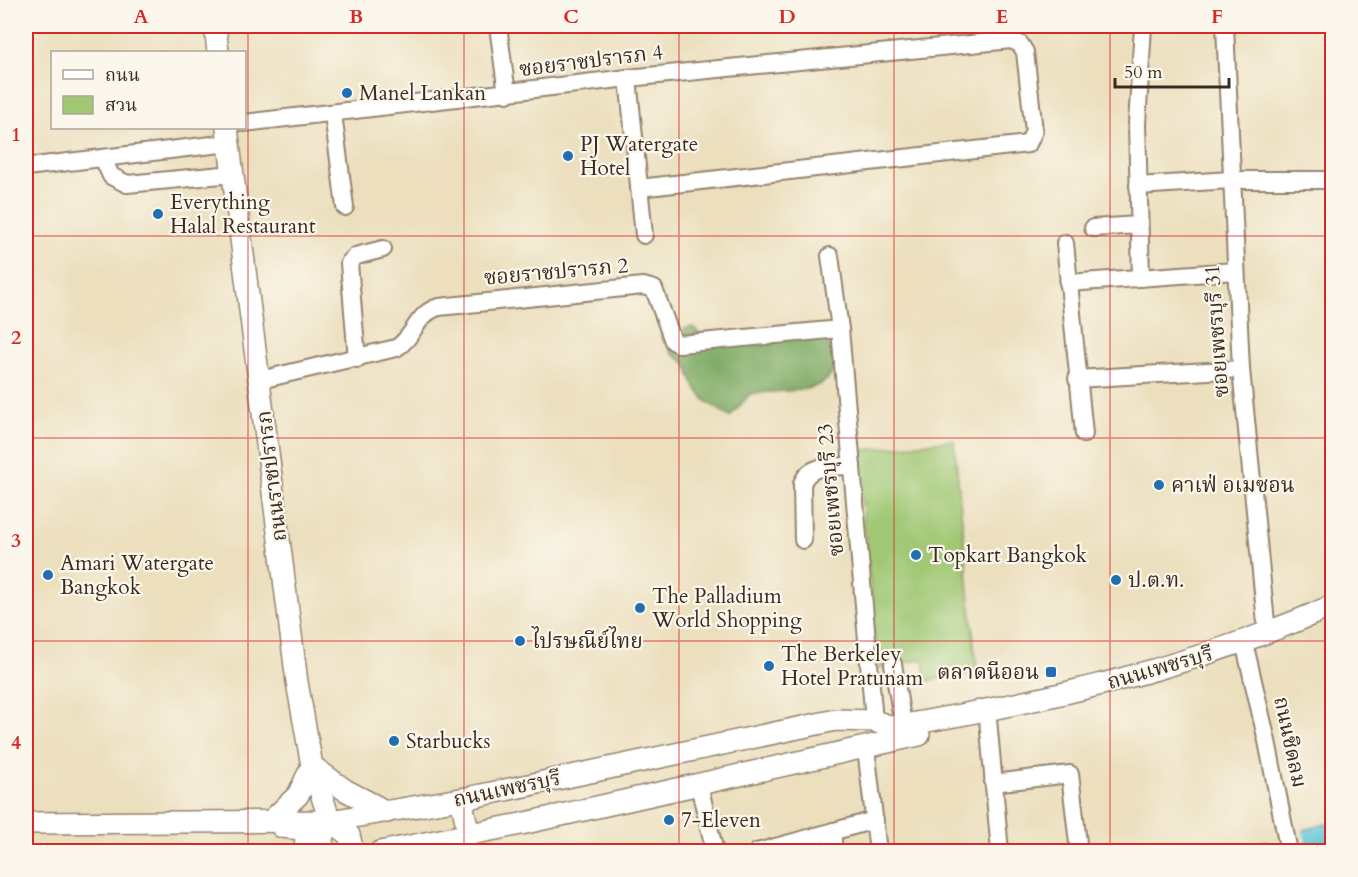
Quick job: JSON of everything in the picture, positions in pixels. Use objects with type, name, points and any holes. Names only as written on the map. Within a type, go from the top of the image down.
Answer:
[{"type":"main road","points":[[215,26],[218,51]]},
{"type":"main road","name":"ถนนราชปรารภ","points":[[228,135],[290,632],[312,766],[330,821]]},
{"type":"main road","name":"ถนนเพชรบุรี","points":[[26,823],[330,821],[387,812],[460,799],[797,727],[836,720],[874,721],[892,727],[1138,676],[1244,642],[1332,606]]},
{"type":"main road","name":"ถนนเพชรบุรี","points":[[380,852],[430,847],[469,835],[866,748],[967,722],[977,717],[985,709]]},
{"type":"main road","points":[[271,821],[298,795],[312,766],[345,790],[387,812]]},
{"type":"main road","points":[[460,799],[469,835]]},
{"type":"main road","points":[[325,852],[321,839],[330,821],[349,835],[353,852]]},
{"type":"main road","points":[[190,822],[196,827],[296,827],[302,829],[306,836],[305,852]]},
{"type":"street","points":[[498,26],[507,94]]},
{"type":"street","points":[[1141,278],[1137,124],[1143,26]]},
{"type":"street","name":"ซอยเพชรบุรี 31","points":[[1225,26],[1230,180],[1241,369],[1267,633]]},
{"type":"street","name":"ซอยราชปรารภ 4","points":[[246,123],[628,78],[840,56],[1016,42],[1025,52],[1034,131],[1033,139],[1028,144],[639,188]]},
{"type":"street","points":[[628,78],[644,235]]},
{"type":"street","points":[[333,114],[345,207]]},
{"type":"street","points":[[26,167],[103,159],[228,135]]},
{"type":"street","points":[[103,159],[111,176],[127,184],[233,174]]},
{"type":"street","points":[[1138,186],[1230,180],[1332,180]]},
{"type":"street","points":[[1093,228],[1138,225]]},
{"type":"street","points":[[1065,243],[1084,434]]},
{"type":"street","points":[[357,359],[349,263],[356,256],[383,249]]},
{"type":"street","name":"ซอยเพชรบุรี 23","points":[[830,256],[840,329],[874,721]]},
{"type":"street","points":[[1068,283],[1236,270]]},
{"type":"street","name":"ซอยราชปรารภ 2","points":[[260,380],[396,348],[403,344],[420,317],[429,309],[643,286],[654,289],[673,341],[679,344],[840,329]]},
{"type":"street","points":[[1077,379],[1241,369]]},
{"type":"street","points":[[803,540],[802,484],[805,476],[811,470],[818,468],[852,466]]},
{"type":"street","name":"ถนนชิดลม","points":[[1244,642],[1289,852]]},
{"type":"street","points":[[893,664],[903,725]]},
{"type":"street","points":[[985,709],[1000,852]]},
{"type":"street","points":[[866,748],[878,852]]},
{"type":"street","points":[[993,783],[1070,774],[1079,852]]},
{"type":"street","points":[[699,785],[715,852]]},
{"type":"street","points":[[757,852],[875,820]]},
{"type":"street","points":[[832,831],[833,852]]},
{"type":"green space","points":[[693,327],[702,336],[821,335],[835,353],[834,368],[828,378],[818,385],[791,391],[750,394],[730,417],[706,401],[695,387],[686,364],[669,348],[686,328]]},
{"type":"green space","name":"Topkart Bangkok","points":[[954,440],[977,672],[926,681],[924,659],[878,668],[857,451]]},
{"type":"water","points":[[1332,822],[1332,851],[1226,852]]},
{"type":"pier","points":[[1302,827],[1307,851],[1269,851],[1266,837]]},
{"type":"ferry route","points":[[1296,851],[1332,841]]},
{"type":"ferry route","points":[[1245,852],[1253,844],[1267,852]]},
{"type":"place","name":"Manel Lankan","points":[[347,93]]},
{"type":"place","name":"PJ Watergate Hotel","points":[[568,156]]},
{"type":"place","name":"Everything Halal Restaurant","points":[[158,214]]},
{"type":"place","name":"คาเฟ่ อเมซอน","points":[[1159,485]]},
{"type":"place","name":"Topkart Bangkok","points":[[916,555]]},
{"type":"place","name":"Amari Watergate Bangkok","points":[[48,575]]},
{"type":"place","name":"ป.ต.ท.","points":[[1116,580]]},
{"type":"place","name":"The Palladium World Shopping","points":[[640,608]]},
{"type":"place","name":"ไปรษณีย์ไทย","points":[[520,641]]},
{"type":"place","name":"The Berkeley Hotel Pratunam","points":[[769,666]]},
{"type":"place","name":"ตลาดนีออน","points":[[1051,672]]},
{"type":"place","name":"Starbucks","points":[[394,741]]},
{"type":"place","name":"7-Eleven","points":[[669,820]]}]
